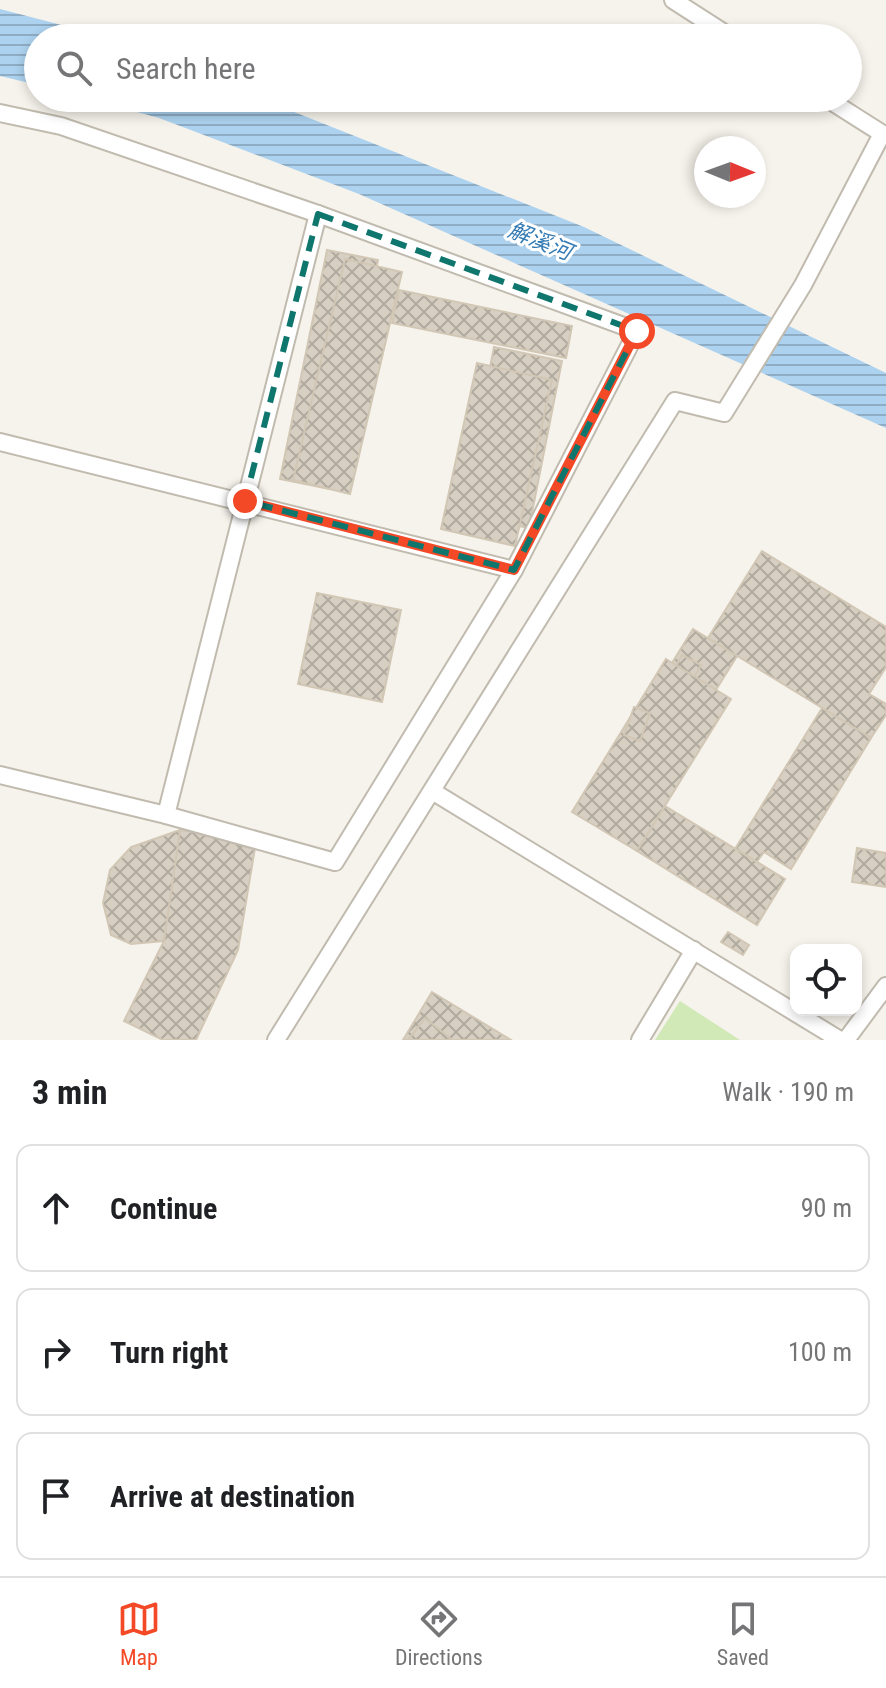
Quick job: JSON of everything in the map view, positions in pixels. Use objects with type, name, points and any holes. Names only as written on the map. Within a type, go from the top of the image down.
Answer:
[{"type":"street","points":[[673,0],[710,24]]},
{"type":"street","points":[[276,1040],[675,401],[724,413],[803,285],[884,135],[848,112]]},
{"type":"street","points":[[0,113],[61,126],[318,214],[637,331],[514,570],[335,862],[166,815],[0,775]]},
{"type":"street","points":[[166,815],[318,214]]},
{"type":"street","points":[[0,442],[514,570]]},
{"type":"street","points":[[432,791],[843,1040],[886,986]]},
{"type":"street","points":[[640,1040],[694,950]]},
{"type":"highlighted area","points":[[318,214],[637,331],[514,570],[245,501]]},
{"type":"green space","points":[[680,1001],[740,1040],[655,1040]]},
{"type":"water","points":[[0,9],[58,24],[24,24],[24,82],[0,76]]},
{"type":"water","name":"解溪河","points":[[137,112],[294,112],[584,227],[886,373],[886,428],[359,194]]},
{"type":"building","points":[[327,250],[378,260],[330,489],[280,479]]},
{"type":"building","points":[[345,259],[402,272],[350,494],[293,480]]},
{"type":"building","points":[[399,290],[572,326],[566,358],[392,323]]},
{"type":"building","points":[[494,347],[562,361],[529,528],[461,514]]},
{"type":"building","points":[[477,363],[552,380],[515,546],[441,529]]},
{"type":"building","points":[[762,551],[886,627],[886,667],[869,694],[886,704],[886,715],[871,738],[708,638]]},
{"type":"building","points":[[317,593],[401,610],[382,702],[298,684]]},
{"type":"building","points":[[693,629],[737,656],[716,690],[672,663]]},
{"type":"building","points":[[682,655],[701,665],[668,725],[649,714]]},
{"type":"building","points":[[666,659],[731,699],[637,851],[572,812]]},
{"type":"building","points":[[634,707],[650,713],[640,741],[624,735]]},
{"type":"building","points":[[822,708],[871,738],[791,869],[764,852],[756,863],[735,849]]},
{"type":"building","points":[[665,806],[785,879],[757,925],[637,851]]},
{"type":"building","points":[[180,830],[256,842],[238,950],[196,1040],[163,1040],[124,1021],[164,941]]},
{"type":"building","points":[[180,830],[164,941],[131,944],[111,935],[103,903],[110,870],[131,847]]},
{"type":"building","points":[[857,848],[886,853],[886,887],[852,882]]},
{"type":"building","points":[[728,932],[749,945],[743,955],[721,942]]},
{"type":"building","points":[[432,992],[511,1040],[403,1040]]},
{"type":"building","points":[[425,1018],[452,1040],[408,1040]]},
{"type":"route","points":[[245,501],[514,570],[637,331]]}]
